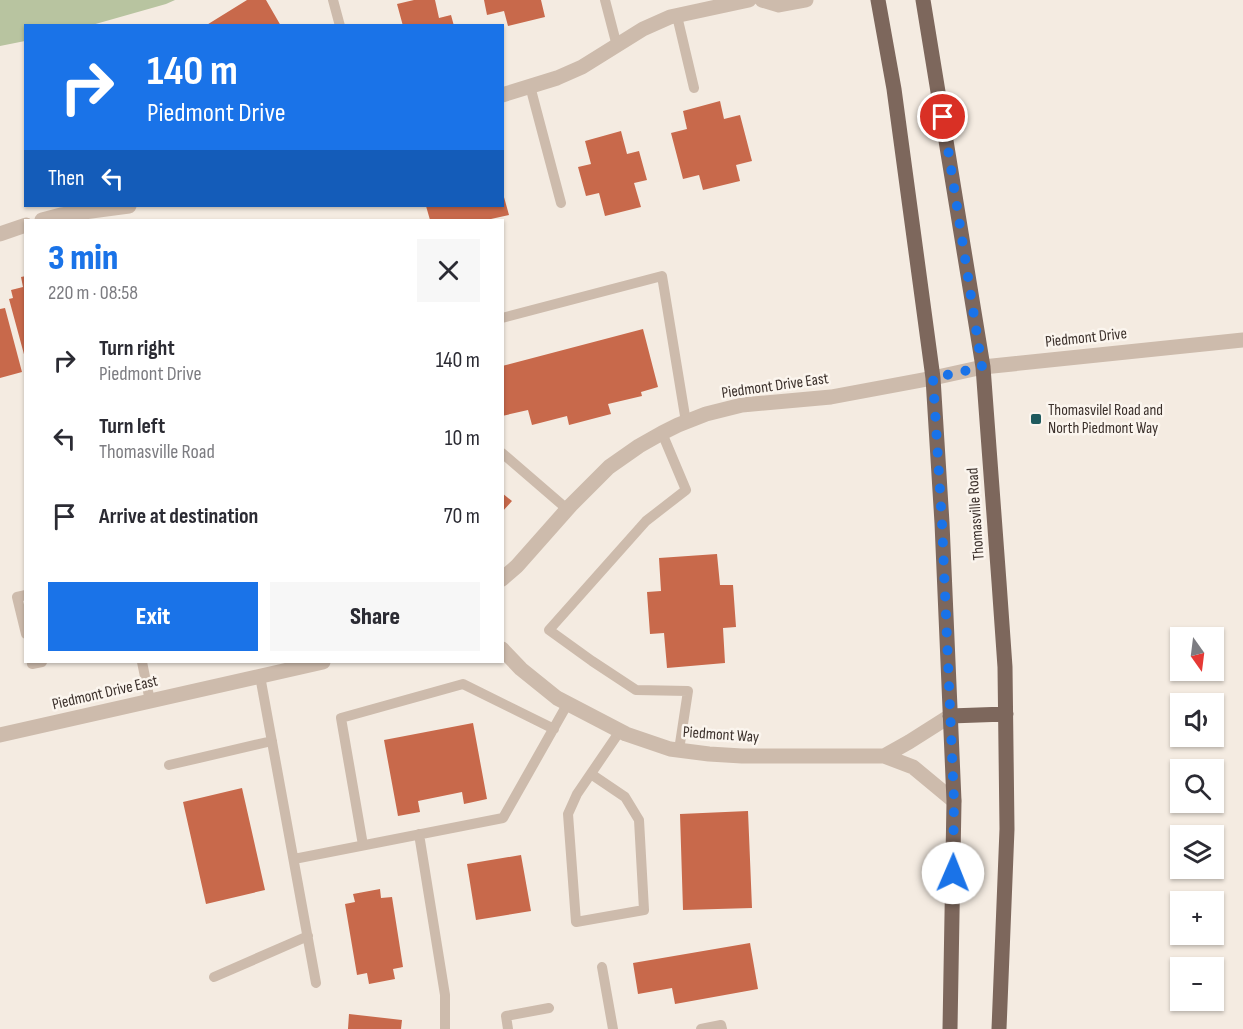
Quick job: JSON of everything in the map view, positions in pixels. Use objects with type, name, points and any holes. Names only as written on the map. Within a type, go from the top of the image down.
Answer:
[{"type":"main road","name":"Thomasville Road","points":[[878,0],[894,89],[933,378],[954,801],[950,1029]]},
{"type":"main road","name":"Thomasville Road","points":[[923,0],[982,367],[1005,667],[1007,829],[999,1029]]},
{"type":"main road","points":[[950,716],[1006,714]]},
{"type":"street","points":[[504,94],[582,67],[643,29],[670,17],[749,0]]},
{"type":"street","points":[[762,0],[779,5],[806,0]]},
{"type":"street","points":[[46,219],[121,207]]},
{"type":"street","points":[[0,234],[24,226]]},
{"type":"street","name":"Piedmont Drive","points":[[933,378],[982,367],[1243,340]]},
{"type":"street","name":"Piedmont Drive East","points":[[504,577],[609,467],[662,433],[706,414],[742,405],[831,397],[933,378]]},
{"type":"street","name":"Piedmont Way","points":[[504,651],[521,669],[557,698],[626,734],[659,745],[710,754],[742,756],[884,756],[913,767],[954,801]]},
{"type":"street","name":"Piedmont Drive East","points":[[0,735],[318,663]]},
{"type":"street","points":[[884,756],[950,716]]},
{"type":"lane","points":[[333,0],[339,24]]},
{"type":"lane","points":[[605,0],[616,46]]},
{"type":"lane","points":[[677,16],[694,88]]},
{"type":"lane","points":[[530,86],[561,203]]},
{"type":"lane","points":[[504,317],[662,276],[686,422]]},
{"type":"lane","points":[[662,433],[686,490],[646,521],[549,630],[636,690],[688,691],[680,750]]},
{"type":"lane","points":[[504,455],[567,509]]},
{"type":"lane","points":[[24,595],[17,597],[24,626]]},
{"type":"lane","points":[[142,663],[150,701]]},
{"type":"lane","points":[[260,676],[316,983]]},
{"type":"lane","points":[[363,845],[340,718],[464,684],[554,729]]},
{"type":"lane","points":[[294,858],[503,818],[568,704]]},
{"type":"lane","points":[[591,774],[624,797],[639,820],[644,910],[576,922],[568,814],[578,794],[591,774],[620,730]]},
{"type":"lane","points":[[169,765],[272,741]]},
{"type":"lane","points":[[419,834],[445,995],[445,1029]]},
{"type":"lane","points":[[214,977],[308,936]]},
{"type":"lane","points":[[602,967],[613,1029]]},
{"type":"lane","points":[[508,1029],[506,1016],[549,1008]]},
{"type":"lane","points":[[701,1029],[721,1025],[722,1029]]},
{"type":"green space","points":[[0,0],[175,0],[96,24],[24,24],[24,41],[0,46]]},
{"type":"building","points":[[247,0],[266,0],[280,24],[208,24]]},
{"type":"building","points":[[414,0],[435,0],[439,18],[451,15],[453,24],[402,24],[397,4]]},
{"type":"building","points":[[484,0],[541,0],[545,17],[508,26],[504,11],[487,15]]},
{"type":"building","points":[[720,101],[724,119],[740,115],[752,161],[736,165],[740,181],[703,190],[699,175],[683,179],[671,133],[687,129],[683,111]]},
{"type":"building","points":[[621,131],[627,154],[639,151],[647,180],[634,183],[641,207],[605,216],[599,193],[586,196],[578,167],[591,164],[585,141]]},
{"type":"building","points":[[504,197],[509,215],[491,219],[430,219],[426,207],[504,207]]},
{"type":"building","points":[[24,276],[24,354],[9,299],[13,298],[11,290],[23,287],[21,277]]},
{"type":"building","points":[[5,308],[22,372],[0,378],[0,309]]},
{"type":"building","points":[[643,329],[658,387],[641,392],[642,396],[608,404],[611,414],[569,425],[567,416],[532,425],[528,410],[504,416],[504,365]]},
{"type":"building","points":[[504,495],[512,501],[504,510]]},
{"type":"building","points":[[717,554],[720,585],[733,585],[736,627],[723,628],[725,663],[667,668],[664,633],[650,634],[647,592],[661,591],[659,558]]},
{"type":"building","points":[[473,723],[487,799],[464,804],[462,792],[418,801],[420,812],[398,816],[384,740]]},
{"type":"building","points":[[242,788],[265,890],[206,904],[183,802]]},
{"type":"building","points":[[748,811],[752,908],[683,910],[680,814]]},
{"type":"building","points":[[521,855],[531,911],[476,920],[467,864]]},
{"type":"building","points":[[380,889],[381,898],[392,897],[403,967],[393,969],[395,979],[369,984],[367,973],[357,975],[345,904],[355,902],[353,894]]},
{"type":"building","points":[[750,943],[758,989],[675,1004],[672,988],[638,994],[633,963]]},
{"type":"building","points":[[349,1014],[402,1020],[401,1029],[348,1029]]},
{"type":"place","name":"Thomasvilel Road and North Piedmont Way","points":[[1036,419]]},
{"type":"route","points":[[943,117],[982,367],[933,378],[954,801],[953,873]]}]
